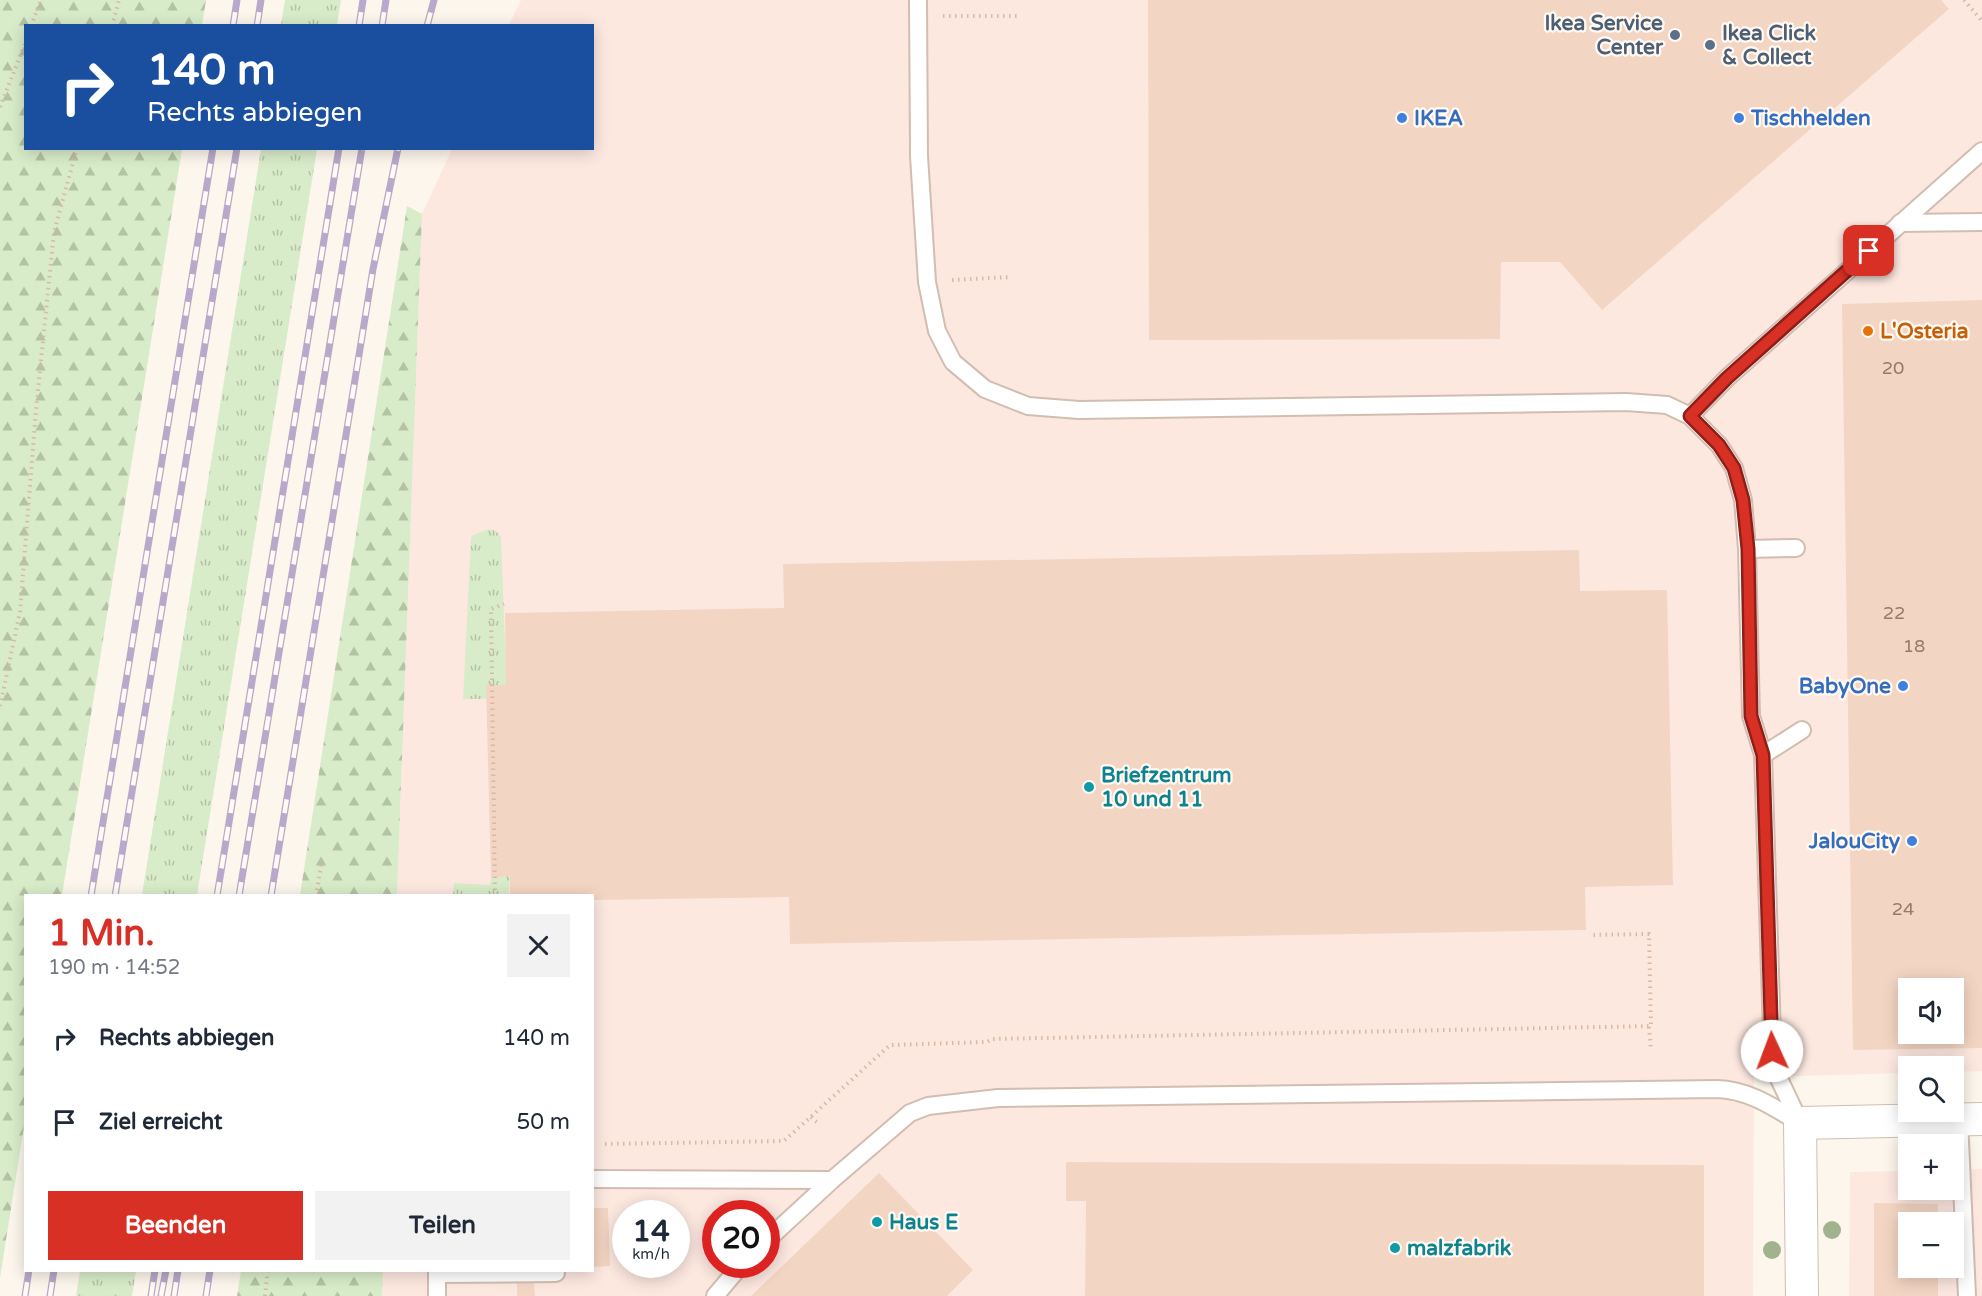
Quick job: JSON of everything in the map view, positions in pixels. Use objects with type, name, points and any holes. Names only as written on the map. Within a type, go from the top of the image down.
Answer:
[{"type":"street","points":[[1802,1296],[1800,1123],[1971,1119]]},
{"type":"lane","points":[[918,8],[919,156],[927,282],[937,331],[953,362],[985,389],[1028,406],[1079,410],[1626,402],[1667,405],[1690,416],[1719,445],[1734,468],[1743,500],[1748,549],[1751,716],[1763,755],[1773,1066],[1800,1123]]},
{"type":"lane","points":[[1690,416],[1727,378],[1982,151]]},
{"type":"lane","points":[[1900,223],[1982,222]]},
{"type":"lane","points":[[1748,549],[1796,548]]},
{"type":"lane","points":[[1763,755],[1802,730]]},
{"type":"lane","points":[[780,1228],[910,1113],[928,1106],[998,1098],[1735,1089],[1749,1094],[1800,1123]]},
{"type":"lane","points":[[1967,1296],[1971,1119]]},
{"type":"lane","points":[[594,1179],[832,1180]]},
{"type":"lane","points":[[437,1296],[437,1272],[556,1273]]},
{"type":"lane","points":[[716,1296],[731,1278]]},
{"type":"path","points":[[32,24],[41,0]]},
{"type":"path","points":[[113,24],[119,0]]},
{"type":"path","points":[[1964,0],[1982,21]]},
{"type":"path","points":[[918,8],[1020,16]]},
{"type":"path","points":[[0,107],[24,46]]},
{"type":"path","points":[[0,706],[20,612],[36,410],[54,232],[76,150]]},
{"type":"path","points":[[927,282],[1011,277]]},
{"type":"path","points":[[495,894],[491,609],[504,604]]},
{"type":"path","points":[[316,894],[322,860]]},
{"type":"path","points":[[1589,935],[1649,934],[1651,1050]]},
{"type":"path","points":[[604,1144],[784,1141],[890,1045],[987,1042],[992,1039],[1650,1026]]},
{"type":"path","points":[[811,1117],[818,1123]]},
{"type":"path","points":[[265,1296],[268,1272]]},
{"type":"shaded area","points":[[521,0],[1982,0],[1982,1071],[1964,1072],[1964,1056],[1898,1056],[1898,1073],[1754,1077],[1753,1296],[382,1296],[383,1272],[594,1272],[594,894],[397,894],[422,214],[452,150],[594,150],[594,24],[509,24]]},
{"type":"shaded area","points":[[1982,1169],[1982,1296],[1849,1296],[1850,1172],[1898,1171],[1898,1200],[1964,1200],[1964,1170]]},
{"type":"green space","points":[[0,0],[206,0],[202,24],[24,24],[24,150],[182,150],[62,894],[24,894],[24,1126],[0,1278]]},
{"type":"green space","points":[[285,0],[341,0],[337,24],[281,24]]},
{"type":"green space","points":[[261,150],[317,150],[197,894],[142,894]]},
{"type":"green space","points":[[407,206],[422,214],[397,894],[300,894]]},
{"type":"green space","points":[[489,529],[496,531],[501,537],[507,699],[463,699],[471,538]]},
{"type":"green space","points":[[510,876],[509,894],[453,894],[454,883],[490,885],[491,878]]},
{"type":"green space","points":[[80,1272],[136,1272],[132,1296],[76,1296]]},
{"type":"green space","points":[[241,1272],[383,1272],[382,1296],[237,1296]]},
{"type":"building","name":"IKEA","points":[[1148,0],[1941,0],[1949,9],[1602,310],[1560,262],[1501,262],[1500,339],[1149,340]]},
{"type":"building","points":[[1982,300],[1982,1048],[1853,1050],[1842,304]]},
{"type":"building","name":"Briefzentrum 10 und 11","points":[[1579,550],[1580,591],[1667,590],[1673,885],[1585,887],[1586,930],[790,944],[789,897],[594,900],[594,894],[510,894],[510,876],[491,878],[486,685],[506,685],[505,613],[784,608],[783,564]]},
{"type":"building","name":"malzfabrik","points":[[1066,1162],[1704,1165],[1704,1296],[1085,1296],[1086,1201],[1066,1201]]},
{"type":"building","name":"Haus E","points":[[879,1173],[973,1270],[947,1296],[751,1296],[770,1278],[780,1278],[780,1268]]},
{"type":"building","points":[[1874,1203],[1938,1204],[1938,1212],[1898,1212],[1898,1278],[1938,1278],[1938,1296],[1874,1296]]},
{"type":"building","points":[[594,1208],[608,1208],[610,1266],[594,1267]]},
{"type":"building","points":[[517,1280],[534,1280],[535,1296],[517,1296]]},
{"type":"railway","points":[[233,24],[237,0]]},
{"type":"railway","points":[[257,24],[261,0]]},
{"type":"railway","points":[[359,24],[363,0]]},
{"type":"railway","points":[[382,24],[386,0]]},
{"type":"railway","points":[[428,24],[434,0]]},
{"type":"railway","points":[[91,894],[213,150]]},
{"type":"railway","points":[[115,894],[237,150]]},
{"type":"railway","points":[[217,894],[339,150]]},
{"type":"railway","points":[[239,894],[362,150]]},
{"type":"railway","points":[[271,894],[373,269],[398,150]]},
{"type":"railway","points":[[25,1296],[29,1272]]},
{"type":"railway","points":[[50,1296],[54,1272]]},
{"type":"railway","points":[[151,1296],[155,1272]]},
{"type":"railway","points":[[161,1296],[166,1272]]},
{"type":"railway","points":[[174,1296],[178,1272]]},
{"type":"railway","points":[[206,1296],[210,1272]]},
{"type":"place","name":"Ikea Service Center","points":[[1675,35]]},
{"type":"place","name":"Ikea Click & Collect","points":[[1710,45]]},
{"type":"place","name":"IKEA","points":[[1402,118]]},
{"type":"place","name":"Tischhelden","points":[[1739,118]]},
{"type":"place","name":"L'Osteria","points":[[1868,331]]},
{"type":"place","name":"BabyOne","points":[[1903,686]]},
{"type":"place","name":"Briefzentrum 10 und 11","points":[[1089,787]]},
{"type":"place","name":"JalouCity","points":[[1912,841]]},
{"type":"place","name":"Haus E","points":[[877,1222]]},
{"type":"place","name":"malzfabrik","points":[[1395,1248]]},
{"type":"route","points":[[1772,1051],[1763,755],[1751,716],[1748,549],[1743,500],[1734,468],[1719,445],[1690,416],[1727,378],[1869,251]]}]
